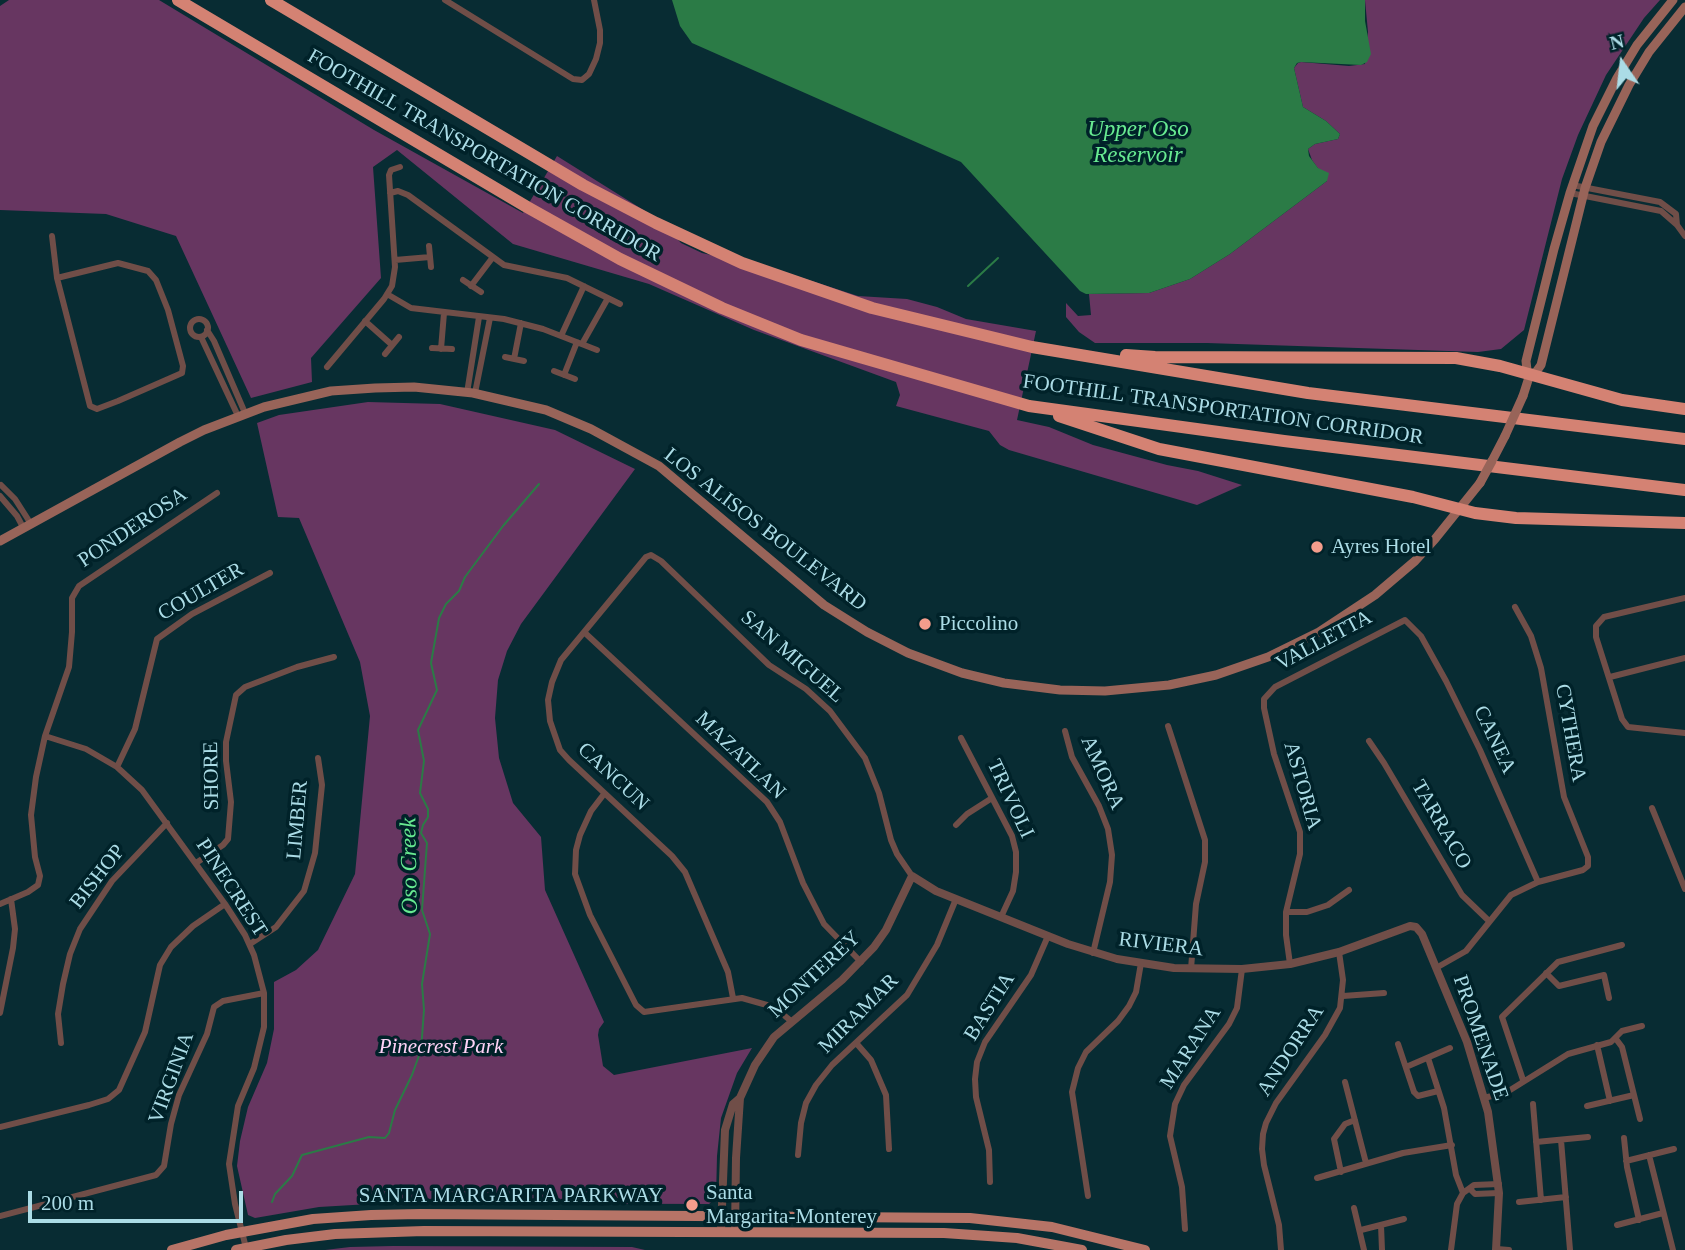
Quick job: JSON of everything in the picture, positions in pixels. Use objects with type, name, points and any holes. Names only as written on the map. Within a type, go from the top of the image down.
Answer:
[{"type":"highway","name":"FOOTHILL TRANSPORTATION CORRIDOR","points":[[178,0],[527,207],[620,259],[758,323],[860,358],[1029,406],[1284,441],[1685,490]]},
{"type":"highway","name":"FOOTHILL TRANSPORTATION CORRIDOR","points":[[271,0],[551,166],[656,223],[742,263],[872,308],[1032,347],[1308,393],[1685,439]]},
{"type":"highway","points":[[1083,355],[1095,353],[1155,358],[1436,357],[1500,366],[1622,400],[1685,409]]},
{"type":"highway","points":[[1029,406],[1159,449],[1413,497],[1460,510],[1516,519],[1685,523]]},
{"type":"main road","name":"LOS ALISOS BOULEVARD","points":[[0,541],[180,442],[242,414],[331,391],[414,387],[471,393],[546,410],[591,429],[659,466],[824,606],[889,644],[937,665],[974,676],[1041,689],[1075,691],[1151,688],[1216,675],[1268,657],[1319,632],[1375,595],[1425,550],[1480,483],[1505,436],[1530,374],[1526,361],[1571,189],[1593,126],[1616,78],[1642,38],[1673,0]]},
{"type":"main road","name":"LOS ALISOS BOULEVARD","points":[[1530,374],[1536,372],[1541,365],[1584,192],[1601,142],[1629,85],[1649,52],[1685,7]]},
{"type":"main road","name":"SANTA MARGARITA PARKWAY","points":[[172,1250],[242,1231],[313,1219],[372,1215],[735,1215],[996,1219],[1076,1232],[1145,1250]]},
{"type":"main road","name":"SANTA MARGARITA PARKWAY","points":[[241,1249],[310,1236],[359,1232],[735,1232],[977,1234],[1082,1250]]},
{"type":"street","points":[[445,0],[573,79],[582,80],[589,74],[600,43],[594,0]]},
{"type":"street","points":[[327,367],[387,294],[394,275],[389,175],[391,170],[400,167]]},
{"type":"street","points":[[1571,189],[1661,211],[1685,236]]},
{"type":"street","points":[[390,193],[398,191],[408,195],[504,265],[567,278],[620,304]]},
{"type":"street","points":[[52,236],[57,278],[88,402],[92,408],[97,409],[118,401],[180,374],[184,369],[153,275],[141,267],[123,263],[57,278]]},
{"type":"street","points":[[429,246],[431,267]]},
{"type":"street","points":[[395,260],[430,257]]},
{"type":"street","points":[[471,286],[493,257]]},
{"type":"street","points":[[463,280],[481,292]]},
{"type":"street","points":[[561,336],[584,286]]},
{"type":"street","points":[[387,294],[411,308],[521,323],[597,350]]},
{"type":"street","points":[[564,375],[579,343],[608,298]]},
{"type":"street","points":[[441,349],[444,313]]},
{"type":"street","points":[[471,393],[479,317]]},
{"type":"street","points":[[471,393],[489,318]]},
{"type":"street","points":[[173,329],[197,319],[207,324],[207,330],[214,341],[242,414]]},
{"type":"street","points":[[366,321],[392,345]]},
{"type":"street","points":[[514,359],[521,323]]},
{"type":"street","points":[[190,324],[190,331],[197,336],[242,414]]},
{"type":"street","points":[[176,341],[197,336],[207,330]]},
{"type":"street","points":[[385,354],[399,337]]},
{"type":"street","points":[[432,348],[452,349]]},
{"type":"street","points":[[505,357],[524,361]]},
{"type":"street","points":[[554,371],[575,379]]},
{"type":"street","points":[[0,484],[15,499],[27,526]]},
{"type":"street","name":"PONDEROSA","points":[[11,899],[38,885],[40,876],[35,857],[31,815],[45,736],[69,667],[72,597],[79,586],[217,493]]},
{"type":"street","points":[[0,496],[27,526]]},
{"type":"street","name":"CANCUN","points":[[656,557],[646,557],[562,660],[556,672],[548,710],[560,750],[672,856],[685,872],[728,972],[733,998]]},
{"type":"street","name":"SAN MIGUEL","points":[[656,557],[769,665],[806,689],[830,711],[847,732],[869,768],[884,807],[891,840],[912,876]]},
{"type":"street","name":"COULTER","points":[[117,767],[135,729],[157,639],[192,614],[270,573]]},
{"type":"street","points":[[1685,598],[1604,617],[1596,625],[1597,637],[1622,719],[1629,727],[1685,733]]},
{"type":"street","name":"CYTHERA","points":[[1515,607],[1531,636],[1541,668],[1564,797],[1588,857],[1588,866],[1583,870],[1538,882]]},
{"type":"street","name":"VALLETTA","points":[[1265,699],[1275,687],[1405,620]]},
{"type":"street","name":"CANEA","points":[[1405,620],[1421,636],[1446,681],[1480,750],[1538,882]]},
{"type":"street","name":"MAZATLAN","points":[[584,632],[767,802],[780,822],[803,883],[824,924],[861,962]]},
{"type":"street","name":"SHORE","points":[[196,863],[228,839],[232,802],[226,742],[236,695],[245,687],[297,667],[334,657]]},
{"type":"street","points":[[1610,677],[1685,658]]},
{"type":"street","name":"ASTORIA","points":[[1265,699],[1264,708],[1274,754],[1300,832],[1300,854],[1286,912],[1290,964]]},
{"type":"street","points":[[1168,726],[1205,840],[1205,862],[1196,904],[1191,969]]},
{"type":"street","name":"AMORA","points":[[1065,731],[1072,757],[1100,806],[1108,829],[1112,855],[1110,882],[1093,953]]},
{"type":"street","name":"PINECREST","points":[[45,736],[86,748],[117,767],[142,790],[225,904],[250,944],[264,993],[264,1027],[261,1046],[238,1106],[229,1164],[242,1231],[241,1249]]},
{"type":"street","name":"TRIVOLI","points":[[961,738],[1012,836],[1016,852],[1013,891],[1001,917]]},
{"type":"street","name":"TARRACO","points":[[1369,741],[1462,895],[1489,921]]},
{"type":"street","name":"LIMBER","points":[[250,944],[276,927],[304,891],[315,853],[323,785],[318,758]]},
{"type":"street","points":[[604,794],[591,811],[580,835],[575,874],[590,915],[636,1004],[644,1013],[733,998],[766,1003],[791,1021]]},
{"type":"street","points":[[956,825],[967,814],[992,799]]},
{"type":"street","points":[[1652,808],[1685,890]]},
{"type":"street","name":"BISHOP","points":[[61,1043],[58,1014],[63,984],[80,929],[112,881],[167,823]]},
{"type":"street","name":"RIVIERA","points":[[912,876],[936,891],[1093,953],[1141,963],[1191,969],[1242,969],[1290,964],[1339,952],[1410,926],[1416,927]]},
{"type":"street","name":"MONTEREY","points":[[735,1232],[740,1098],[755,1065],[774,1037],[861,962],[886,930],[912,876]]},
{"type":"street","points":[[1436,968],[1466,951],[1511,895],[1538,882]]},
{"type":"street","points":[[1286,912],[1307,912],[1328,905],[1349,890]]},
{"type":"street","points":[[0,904],[11,899],[15,929],[0,1013]]},
{"type":"street","name":"MIRAMAR","points":[[798,1156],[806,1103],[816,1084],[832,1065],[907,995],[937,945],[956,899]]},
{"type":"street","points":[[0,1127],[89,1105],[108,1099],[119,1090],[145,1032],[160,965],[171,947],[193,926],[225,904]]},
{"type":"street","name":"PROMENADE","points":[[1416,927],[1422,934],[1467,1042],[1484,1098],[1499,1189],[1497,1250]]},
{"type":"street","name":"BASTIA","points":[[990,1182],[989,1150],[976,1097],[977,1062],[985,1042],[1031,975],[1048,936]]},
{"type":"street","points":[[1523,1080],[1502,1017],[1558,962],[1622,945]]},
{"type":"street","name":"ANDORRA","points":[[1282,1250],[1262,1149],[1266,1123],[1276,1103],[1333,1022],[1343,996],[1339,952]]},
{"type":"street","points":[[1088,1196],[1072,1092],[1086,1052],[1118,1021],[1129,1006],[1136,992],[1141,963]]},
{"type":"street","name":"MARANA","points":[[1185,1229],[1182,1187],[1170,1136],[1175,1104],[1184,1084],[1229,1024],[1237,1008],[1242,969]]},
{"type":"street","points":[[1546,973],[1559,986],[1604,975],[1609,998]]},
{"type":"street","name":"VIRGINIA","points":[[0,1216],[156,1175],[164,1166],[179,1095],[207,1034],[214,1007],[223,1002],[264,993]]},
{"type":"street","points":[[1343,996],[1384,993]]},
{"type":"street","points":[[1484,1098],[1507,1092],[1567,1054],[1616,1039],[1622,1031],[1642,1026]]},
{"type":"street","points":[[1616,1039],[1622,1047],[1640,1119]]},
{"type":"street","points":[[857,1044],[872,1060],[887,1095],[889,1149]]},
{"type":"street","points":[[1398,1044],[1414,1093],[1418,1096],[1438,1091]]},
{"type":"street","points":[[1597,1045],[1610,1101]]},
{"type":"street","points":[[1406,1068],[1450,1048]]},
{"type":"street","points":[[1428,1058],[1452,1145],[1456,1175],[1463,1193]]},
{"type":"street","points":[[1345,1082],[1366,1163]]},
{"type":"street","points":[[1587,1106],[1634,1095]]},
{"type":"street","name":"MONTEREY","points":[[721,1232],[725,1130],[733,1104],[740,1098]]},
{"type":"street","points":[[1533,1104],[1541,1200]]},
{"type":"street","points":[[1340,1172],[1334,1139],[1345,1124],[1354,1120]]},
{"type":"street","points":[[725,1130],[738,1132]]},
{"type":"street","points":[[1536,1142],[1588,1137]]},
{"type":"street","points":[[1624,1138],[1626,1161],[1639,1220]]},
{"type":"street","points":[[1561,1140],[1570,1250]]},
{"type":"street","points":[[1317,1178],[1403,1153],[1452,1145]]},
{"type":"street","points":[[1626,1161],[1674,1149]]},
{"type":"street","points":[[1649,1155],[1672,1250]]},
{"type":"street","points":[[1451,1250],[1457,1204],[1463,1193],[1471,1189],[1475,1194],[1499,1189]]},
{"type":"street","points":[[1520,1202],[1566,1197]]},
{"type":"street","points":[[1354,1208],[1364,1250]]},
{"type":"street","points":[[1617,1225],[1663,1213]]},
{"type":"street","points":[[1361,1230],[1404,1219]]},
{"type":"street","points":[[1381,1225],[1382,1250]]},
{"type":"street","points":[[1497,1250],[1509,1250]]},
{"type":"green space","points":[[9,0],[159,0],[374,130],[523,213],[557,156],[661,221],[681,243],[702,253],[778,270],[858,296],[907,299],[966,319],[1036,331],[1017,420],[1049,427],[1093,445],[1198,471],[1242,485],[1197,505],[1009,450],[1000,445],[989,431],[896,406],[900,395],[896,382],[754,330],[649,284],[513,244],[397,150],[373,167],[381,278],[311,358],[312,382],[251,398],[176,236],[106,214],[0,210],[0,6]]},
{"type":"green space","points":[[1365,0],[1660,0],[1644,18],[1606,75],[1578,135],[1562,179],[1524,330],[1501,349],[1478,352],[1207,343],[1095,343],[1079,332],[1066,317],[1066,303],[1078,316],[1091,315],[1089,294],[1149,293],[1190,279],[1230,254],[1327,181],[1312,160],[1308,149],[1315,144],[1338,139],[1340,134],[1326,121],[1303,107],[1294,68],[1301,62],[1349,66],[1365,64],[1368,32]]},
{"type":"green space","name":"Pinecrest Park","points":[[368,402],[440,404],[555,430],[635,469],[521,624],[507,651],[498,680],[495,718],[499,758],[513,803],[541,837],[545,890],[604,1022],[598,1035],[603,1066],[614,1075],[752,1048],[737,1073],[721,1118],[716,1198],[709,1204],[387,1203],[319,1207],[255,1218],[248,1215],[237,1166],[248,1107],[267,1063],[274,1029],[274,982],[296,970],[318,950],[355,874],[370,716],[360,662],[299,518],[278,517],[257,423],[279,415]]},
{"type":"green space","points":[[393,1246],[632,1247],[645,1250],[325,1250]]},
{"type":"water","name":"Upper Oso Reservoir","points":[[672,0],[1365,0],[1365,21],[1371,54],[1367,62],[1361,65],[1301,62],[1294,68],[1303,107],[1326,121],[1340,134],[1338,139],[1315,144],[1308,149],[1309,156],[1318,168],[1329,173],[1327,181],[1230,254],[1190,279],[1149,293],[1086,294],[1080,291],[961,162],[692,43],[680,26]]},
{"type":"waterway","name":"Oso Creek","points":[[968,286],[998,258]]},
{"type":"waterway","name":"Oso Creek","points":[[272,1202],[275,1194],[292,1176],[302,1155],[369,1137],[385,1138],[412,1075],[421,1050],[424,1010],[422,984],[430,934],[422,910],[427,843],[421,833],[428,817],[428,809],[420,793],[424,761],[418,730],[437,690],[431,663],[439,618],[446,604],[459,591],[465,577],[503,526],[539,484]]},
{"type":"place","name":"Ayres Hotel","points":[[1317,547]]},
{"type":"place","name":"Piccolino","points":[[925,624]]},
{"type":"place","name":"Santa Margarita-Monterey","points":[[692,1205]]}]
